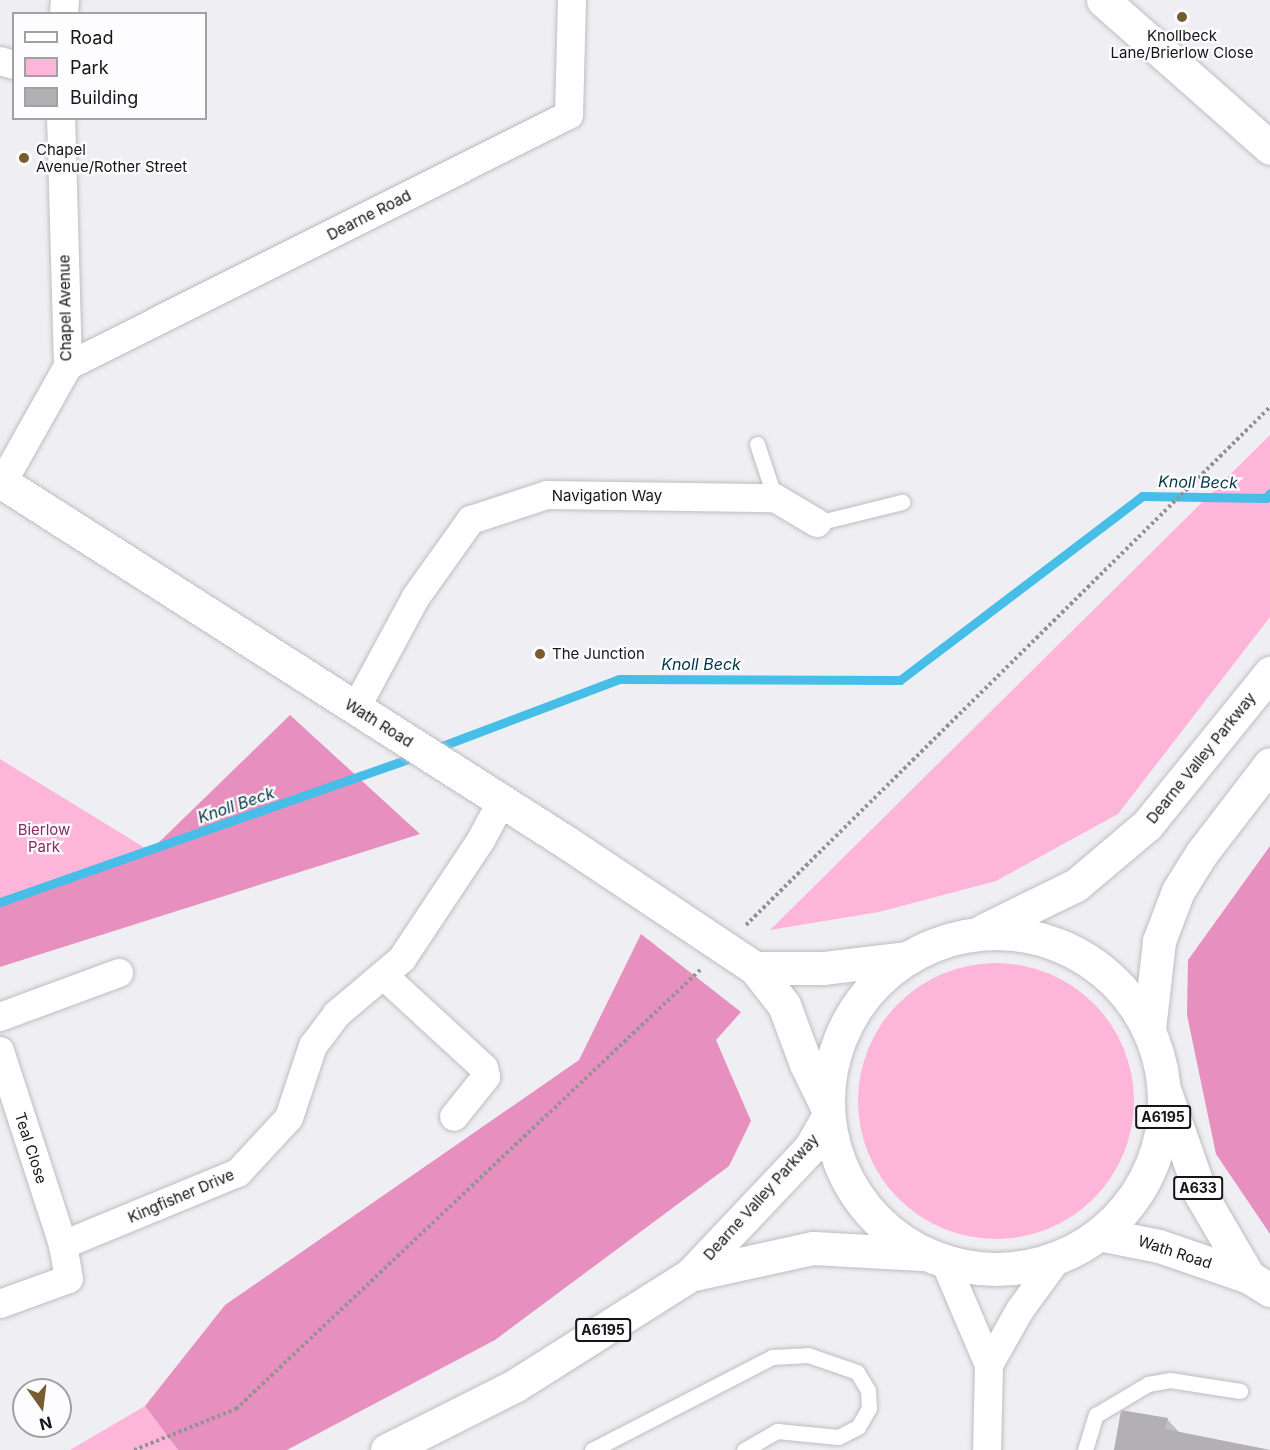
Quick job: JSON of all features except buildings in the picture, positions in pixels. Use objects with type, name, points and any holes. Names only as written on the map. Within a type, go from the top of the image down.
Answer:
[{"type":"main road","points":[[1103,0],[1270,148]]},
{"type":"main road","name":"Wath Road","points":[[2,481],[502,801],[725,946],[755,968],[784,1005],[806,1064],[828,1112]]},
{"type":"main road","name":"Dearne Valley Parkway","points":[[977,934],[1076,885],[1147,825],[1270,673]]},
{"type":"main road","name":"A6195","points":[[1149,1029],[1159,941],[1178,891],[1201,854],[1270,764]]},
{"type":"main road","name":"A6195","points":[[977,934],[1019,934],[1060,945],[1096,965],[1126,993],[1149,1029],[1160,1059],[1165,1092],[1162,1132],[1150,1171],[1129,1206],[1100,1234],[1058,1258],[1002,1268],[935,1258],[895,1236],[855,1193],[835,1152],[828,1112],[832,1063],[848,1022],[874,986],[908,957],[941,942],[977,934]]},
{"type":"main road","points":[[755,968],[824,968],[908,957]]},
{"type":"main road","name":"Wath Road","points":[[1165,1092],[1201,1195],[1259,1284]]},
{"type":"main road","name":"Dearne Valley Parkway","points":[[387,1450],[516,1385],[690,1275],[810,1148],[828,1112]]},
{"type":"main road","name":"Wath Road","points":[[1100,1234],[1134,1238],[1259,1284]]},
{"type":"main road","name":"Dearne Valley Parkway","points":[[690,1275],[813,1248],[935,1258]]},
{"type":"street","name":"Dearne Road","points":[[68,366],[569,115],[572,0]]},
{"type":"street","name":"Chapel Avenue","points":[[2,481],[68,366],[61,120]]},
{"type":"street","name":"Navigation Way","points":[[356,708],[416,597],[471,520],[547,495],[775,498]]},
{"type":"street","points":[[775,498],[790,511],[818,523]]},
{"type":"street","name":"Kingfisher Drive","points":[[63,1245],[238,1173],[289,1118],[313,1046],[337,1014],[402,959],[481,840],[502,801]]},
{"type":"street","points":[[0,1017],[119,973]]},
{"type":"street","points":[[382,975],[484,1068],[486,1077],[453,1117]]},
{"type":"street","name":"Teal Close","points":[[0,1051],[63,1245]]},
{"type":"street","points":[[0,1304],[69,1278],[63,1245]]},
{"type":"street","points":[[935,1258],[968,1307],[989,1365],[987,1450]]},
{"type":"street","points":[[989,1365],[1020,1310],[1058,1258]]},
{"type":"lane","points":[[757,444],[775,498]]},
{"type":"lane","points":[[818,523],[902,502]]},
{"type":"lane","points":[[592,1450],[772,1357],[808,1355],[857,1372],[868,1389],[869,1408],[858,1427],[838,1437],[777,1431],[744,1450]]},
{"type":"lane","points":[[1085,1450],[1096,1415],[1148,1384],[1170,1380],[1240,1391]]},
{"type":"path","points":[[134,1450],[236,1409],[725,946],[1270,407]]},
{"type":"green space","points":[[1270,435],[1270,617],[1118,814],[996,881],[879,912],[770,930]]},
{"type":"green space","name":"Bierlow Park","points":[[0,759],[150,851],[0,898]]},
{"type":"green space","points":[[1010,963],[1049,973],[1061,979],[1084,994],[1103,1013],[1124,1048],[1132,1074],[1134,1101],[1132,1128],[1124,1154],[1111,1178],[1094,1199],[1073,1216],[1049,1229],[1010,1239],[982,1239],[943,1229],[931,1223],[908,1208],[889,1189],[868,1154],[860,1128],[858,1087],[868,1048],[874,1036],[889,1013],[908,994],[943,973],[969,965]]},
{"type":"green space","points":[[145,1406],[178,1450],[70,1450]]},
{"type":"shaded area","points":[[290,715],[420,834],[0,967],[0,898],[150,851]]},
{"type":"shaded area","points":[[1270,846],[1270,1234],[1216,1154],[1187,1015],[1188,960]]},
{"type":"shaded area","points":[[641,934],[741,1012],[716,1040],[751,1121],[729,1166],[495,1340],[287,1450],[178,1450],[145,1406],[225,1305],[579,1060]]},
{"type":"waterway","name":"Knoll Beck","points":[[434,749],[619,679],[900,680],[1142,496],[1266,498],[1270,493]]},
{"type":"waterway","name":"Knoll Beck","points":[[0,902],[416,756]]},
{"type":"place","name":"Knollbeck Lane/Brierlow Close","points":[[1182,17]]},
{"type":"place","name":"Chapel Avenue/Rother Street","points":[[24,158]]},
{"type":"place","name":"The Junction","points":[[540,654]]}]
